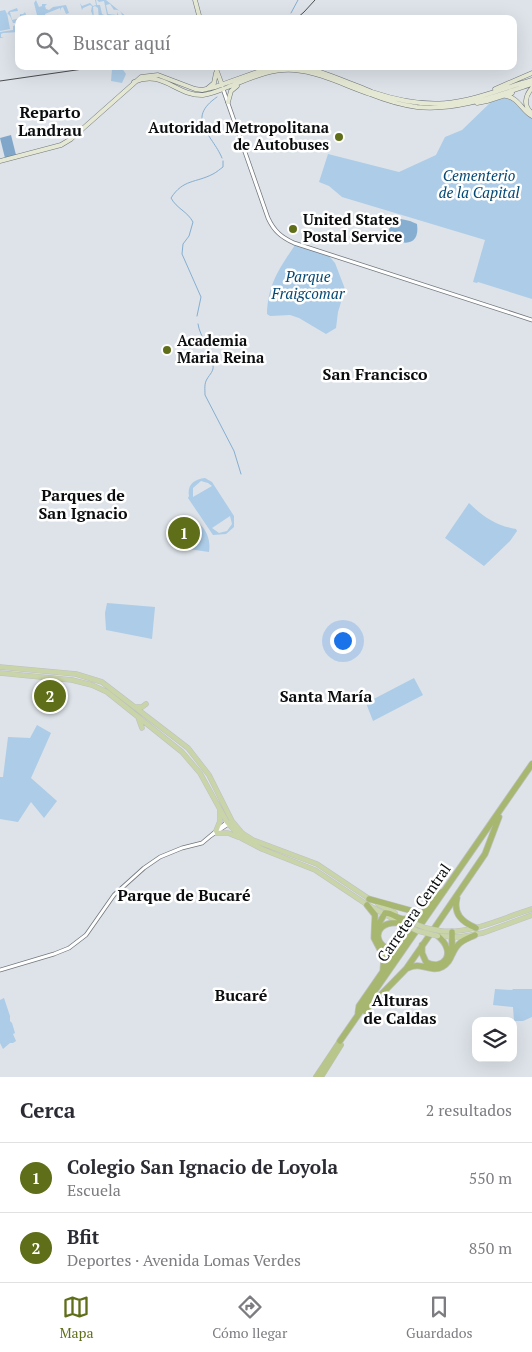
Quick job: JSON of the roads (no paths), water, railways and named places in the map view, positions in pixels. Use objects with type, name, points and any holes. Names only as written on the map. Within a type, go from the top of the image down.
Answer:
[{"type":"highway","name":"Carretera Central","points":[[321,1077],[358,1015],[532,764]]},
{"type":"highway","name":"Carretera Central","points":[[316,1077],[365,1010],[532,770]]},
{"type":"highway","points":[[365,1010],[406,969],[485,854],[499,817]]},
{"type":"highway","points":[[358,1015],[359,1006],[435,896],[445,890]]},
{"type":"highway","points":[[406,969],[418,965],[439,968],[447,964],[460,942],[475,931],[458,915],[456,904],[458,893]]},
{"type":"highway","points":[[368,902],[424,912]]},
{"type":"highway","points":[[368,902],[375,915],[374,933],[376,942],[384,957],[383,972]]},
{"type":"highway","points":[[374,933],[383,914],[389,913],[405,922]]},
{"type":"highway","points":[[402,944],[396,948],[387,948],[381,944],[378,936],[380,928],[384,925],[405,922]]},
{"type":"highway","points":[[422,944],[422,953],[425,960],[432,964],[440,963],[447,957],[448,949],[439,933]]},
{"type":"highway","points":[[452,934],[452,955]]},
{"type":"main road","points":[[195,0],[199,15]]},
{"type":"main road","points":[[216,70],[223,87]]},
{"type":"main road","points":[[207,89],[214,83],[216,70]]},
{"type":"main road","points":[[134,82],[153,78],[198,94],[207,94],[268,70]]},
{"type":"main road","points":[[0,161],[61,145],[71,139],[134,82],[141,77],[150,75],[158,75],[195,89],[207,89],[243,82],[275,71],[293,70],[313,74],[381,98],[412,106],[442,108],[532,86]]},
{"type":"main road","points":[[308,70],[408,102],[445,104],[473,100],[532,80]]},
{"type":"main road","points":[[473,100],[532,73]]},
{"type":"main road","points":[[228,102],[233,89],[243,82]]},
{"type":"main road","points":[[473,100],[487,102],[532,86]]},
{"type":"main road","points":[[532,86],[526,102],[527,108],[532,115]]},
{"type":"main road","points":[[504,96],[514,98],[526,113],[532,115]]},
{"type":"main road","points":[[0,667],[76,674],[93,678],[108,686],[188,748],[209,774],[229,823],[247,837],[317,864],[383,914]]},
{"type":"main road","points":[[0,673],[65,678],[84,682],[107,692],[182,752],[200,773],[229,823],[241,838]]},
{"type":"main road","points":[[135,707],[142,707],[146,704]]},
{"type":"main road","points":[[138,716],[142,728]]},
{"type":"main road","points":[[219,807],[220,820],[216,832],[228,833],[315,870],[405,922],[439,933],[452,934],[475,931],[532,908]]},
{"type":"main road","points":[[475,931],[483,933],[532,915]]},
{"type":"street","points":[[223,87],[268,218],[276,232],[283,238],[532,320]]},
{"type":"street","points":[[0,970],[69,948],[86,935],[114,895],[144,868],[160,857],[182,848],[196,845],[229,823]]},
{"type":"waterway","points":[[291,13],[298,0]]},
{"type":"waterway","points":[[217,97],[203,112],[202,120],[222,158]]},
{"type":"waterway","points":[[197,316],[201,297],[182,254],[183,244],[189,236],[193,222],[171,198],[185,184],[207,177],[223,167],[223,161]]},
{"type":"waterway","points":[[198,324],[211,354],[213,365],[212,371],[205,383],[205,395],[234,451],[241,474]]},
{"type":"railway","points":[[301,15],[315,0]]},
{"type":"railway","points":[[0,81],[76,70]]},
{"type":"place","name":"Autoridad Metropolitana de Autobuses","points":[[339,137]]},
{"type":"place","name":"United States Postal Service","points":[[293,229]]},
{"type":"place","name":"Academia Maria Reina","points":[[167,350]]},
{"type":"place","name":"Colegio San Ignacio de Loyola","points":[[184,533]]},
{"type":"place","name":"Bfit","points":[[50,696]]},
{"type":"district","name":"Reparto Landrau","points":[[50,121]]},
{"type":"district","name":"San Francisco","points":[[375,374]]},
{"type":"district","name":"Parques de San Ignacio","points":[[83,504]]},
{"type":"district","name":"Santa María","points":[[326,696]]},
{"type":"district","name":"Parque de Bucaré","points":[[184,895]]},
{"type":"district","name":"Bucaré","points":[[241,995]]},
{"type":"district","name":"Alturas de Caldas","points":[[400,1009]]},
{"type":"park label","name":"Cementerio de la Capital","points":[[479,184]]},
{"type":"park label","name":"Parque Fraigcomar","points":[[308,286]]}]
